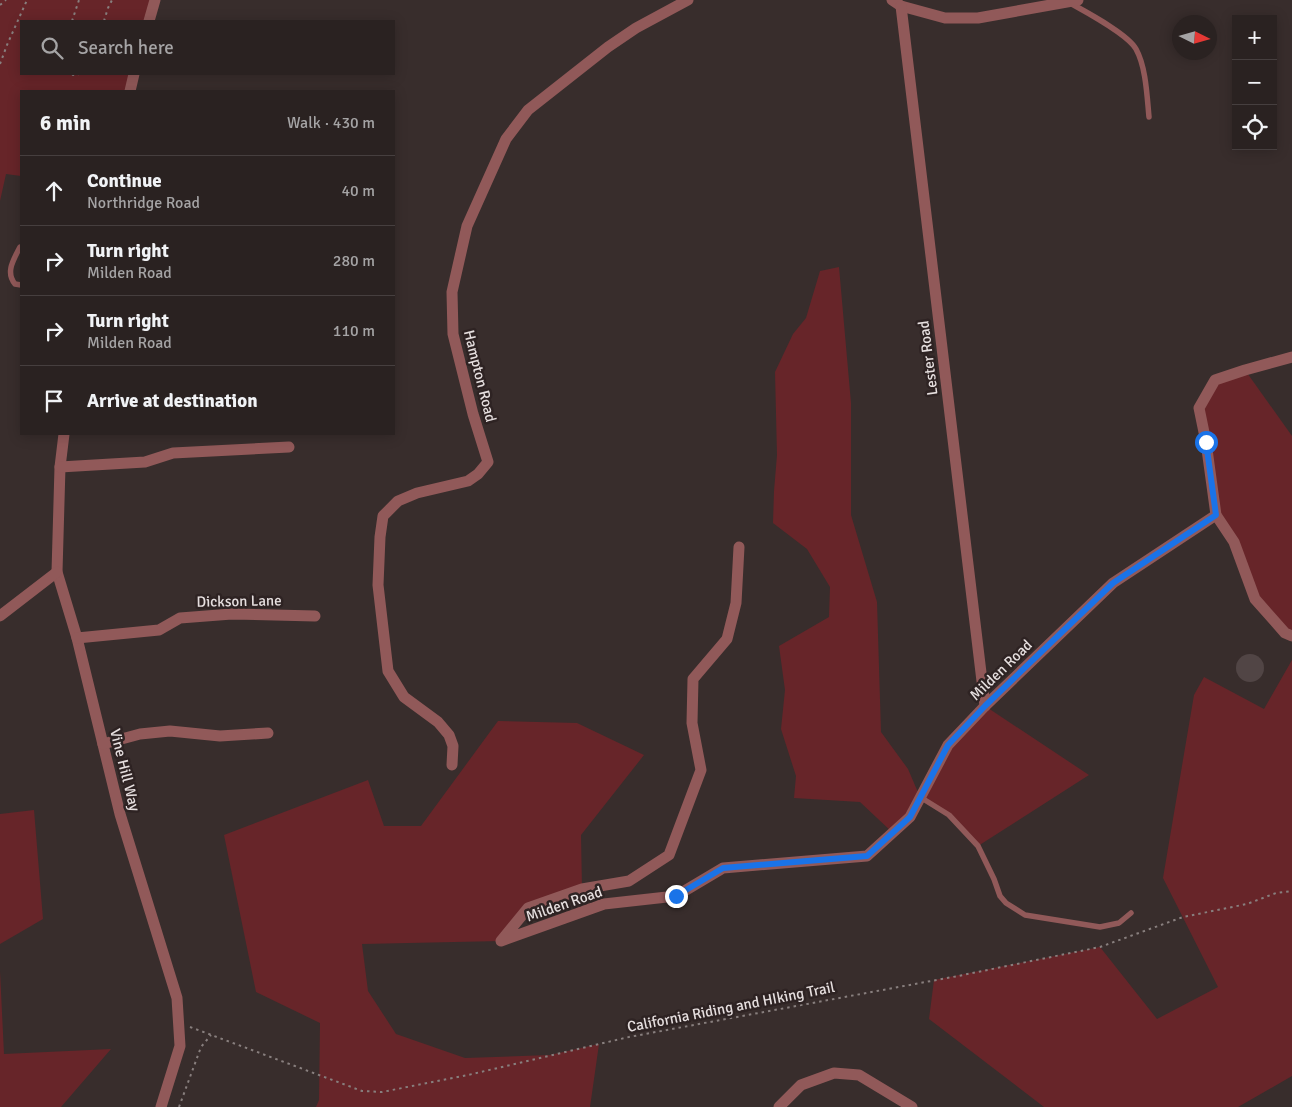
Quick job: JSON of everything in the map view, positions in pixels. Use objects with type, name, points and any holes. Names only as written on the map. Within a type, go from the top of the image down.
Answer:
[{"type":"street","points":[[149,20],[155,0]]},
{"type":"street","name":"Hampton Road","points":[[452,765],[453,746],[450,735],[438,722],[404,697],[388,671],[378,575],[383,516],[398,501],[417,493],[468,482],[488,462],[473,414],[453,334],[452,292],[468,226],[506,140],[528,110],[608,47],[636,28],[688,0]]},
{"type":"street","points":[[896,3],[945,18],[978,18],[1073,1]]},
{"type":"street","name":"Lester Road","points":[[896,3],[985,706]]},
{"type":"street","points":[[130,90],[134,75]]},
{"type":"street","points":[[1292,357],[1215,380],[1199,408],[1206,442],[1216,515],[1234,542],[1255,599],[1285,633],[1292,636]]},
{"type":"street","name":"Vine Hill Way","points":[[64,435],[60,467],[58,572],[77,638],[120,814],[177,998],[180,1046],[161,1107]]},
{"type":"street","points":[[60,467],[145,462],[173,453],[289,447]]},
{"type":"street","name":"Milden Road","points":[[739,548],[736,603],[727,639],[693,679],[692,723],[701,770],[669,855],[629,881],[582,889],[528,908],[501,941],[604,904],[676,896],[723,868],[867,856],[910,817],[948,745],[985,706],[1113,583],[1216,515]]},
{"type":"street","points":[[0,616],[58,572]]},
{"type":"street","name":"Dickson Lane","points":[[77,638],[159,630],[180,618],[232,614],[315,616]]},
{"type":"street","points":[[103,744],[140,734],[170,731],[220,736],[268,734]]},
{"type":"street","points":[[779,1107],[802,1085],[834,1073],[859,1075],[912,1107]]},
{"type":"lane","points":[[1073,1],[1126,38],[1136,48],[1144,75],[1149,117]]},
{"type":"lane","points":[[20,247],[10,266],[11,279],[15,284],[20,285]]},
{"type":"lane","points":[[920,797],[949,815],[978,846],[1000,896],[1006,903],[1025,915],[1100,928],[1119,923],[1131,913]]},
{"type":"path","points":[[0,5],[6,0]]},
{"type":"path","points":[[0,64],[27,0]]},
{"type":"path","points":[[72,20],[79,0]]},
{"type":"path","points":[[104,20],[112,0]]},
{"type":"path","name":"California Riding and HIking Trail","points":[[179,1022],[362,1091],[382,1092],[468,1075],[629,1037],[958,976],[1100,947],[1183,917],[1247,904],[1276,893],[1292,891]]},
{"type":"path","points":[[179,1107],[201,1047],[211,1035]]},
{"type":"shaded area","points":[[0,0],[155,0],[149,20],[20,20],[20,75],[134,75],[130,90],[20,90],[20,176],[6,174],[0,201]]},
{"type":"shaded area","points":[[839,267],[851,403],[851,515],[877,602],[881,732],[908,769],[920,797],[948,745],[985,706],[1089,775],[978,846],[949,815],[921,797],[893,833],[860,802],[794,798],[796,776],[781,729],[785,690],[779,646],[829,617],[830,587],[807,549],[773,523],[777,455],[775,372],[793,334],[806,318],[820,271]]},
{"type":"shaded area","points":[[1245,370],[1292,436],[1292,636],[1255,599],[1216,515],[1199,408],[1215,380]]},
{"type":"shaded area","points":[[1292,660],[1292,1076],[1238,1107],[1044,1107],[929,1019],[934,980],[1100,947],[1157,1019],[1218,987],[1163,878],[1194,695],[1204,677],[1264,709]]},
{"type":"shaded area","points":[[498,721],[577,723],[644,755],[581,835],[582,889],[528,908],[501,941],[362,944],[368,991],[396,1034],[465,1058],[550,1055],[599,1044],[590,1107],[316,1107],[319,1100],[320,1023],[256,992],[224,835],[368,780],[384,826],[421,826]]},
{"type":"shaded area","points":[[34,810],[43,919],[0,944],[0,814]]},
{"type":"shaded area","points":[[0,971],[4,1054],[111,1049],[61,1107],[0,1107]]},
{"type":"building","points":[[1250,654],[1260,658],[1264,668],[1260,678],[1250,682],[1240,678],[1236,668],[1240,658]]},
{"type":"route","points":[[676,896],[723,868],[867,856],[910,817],[948,745],[985,706],[1113,583],[1216,515],[1206,442]]}]
